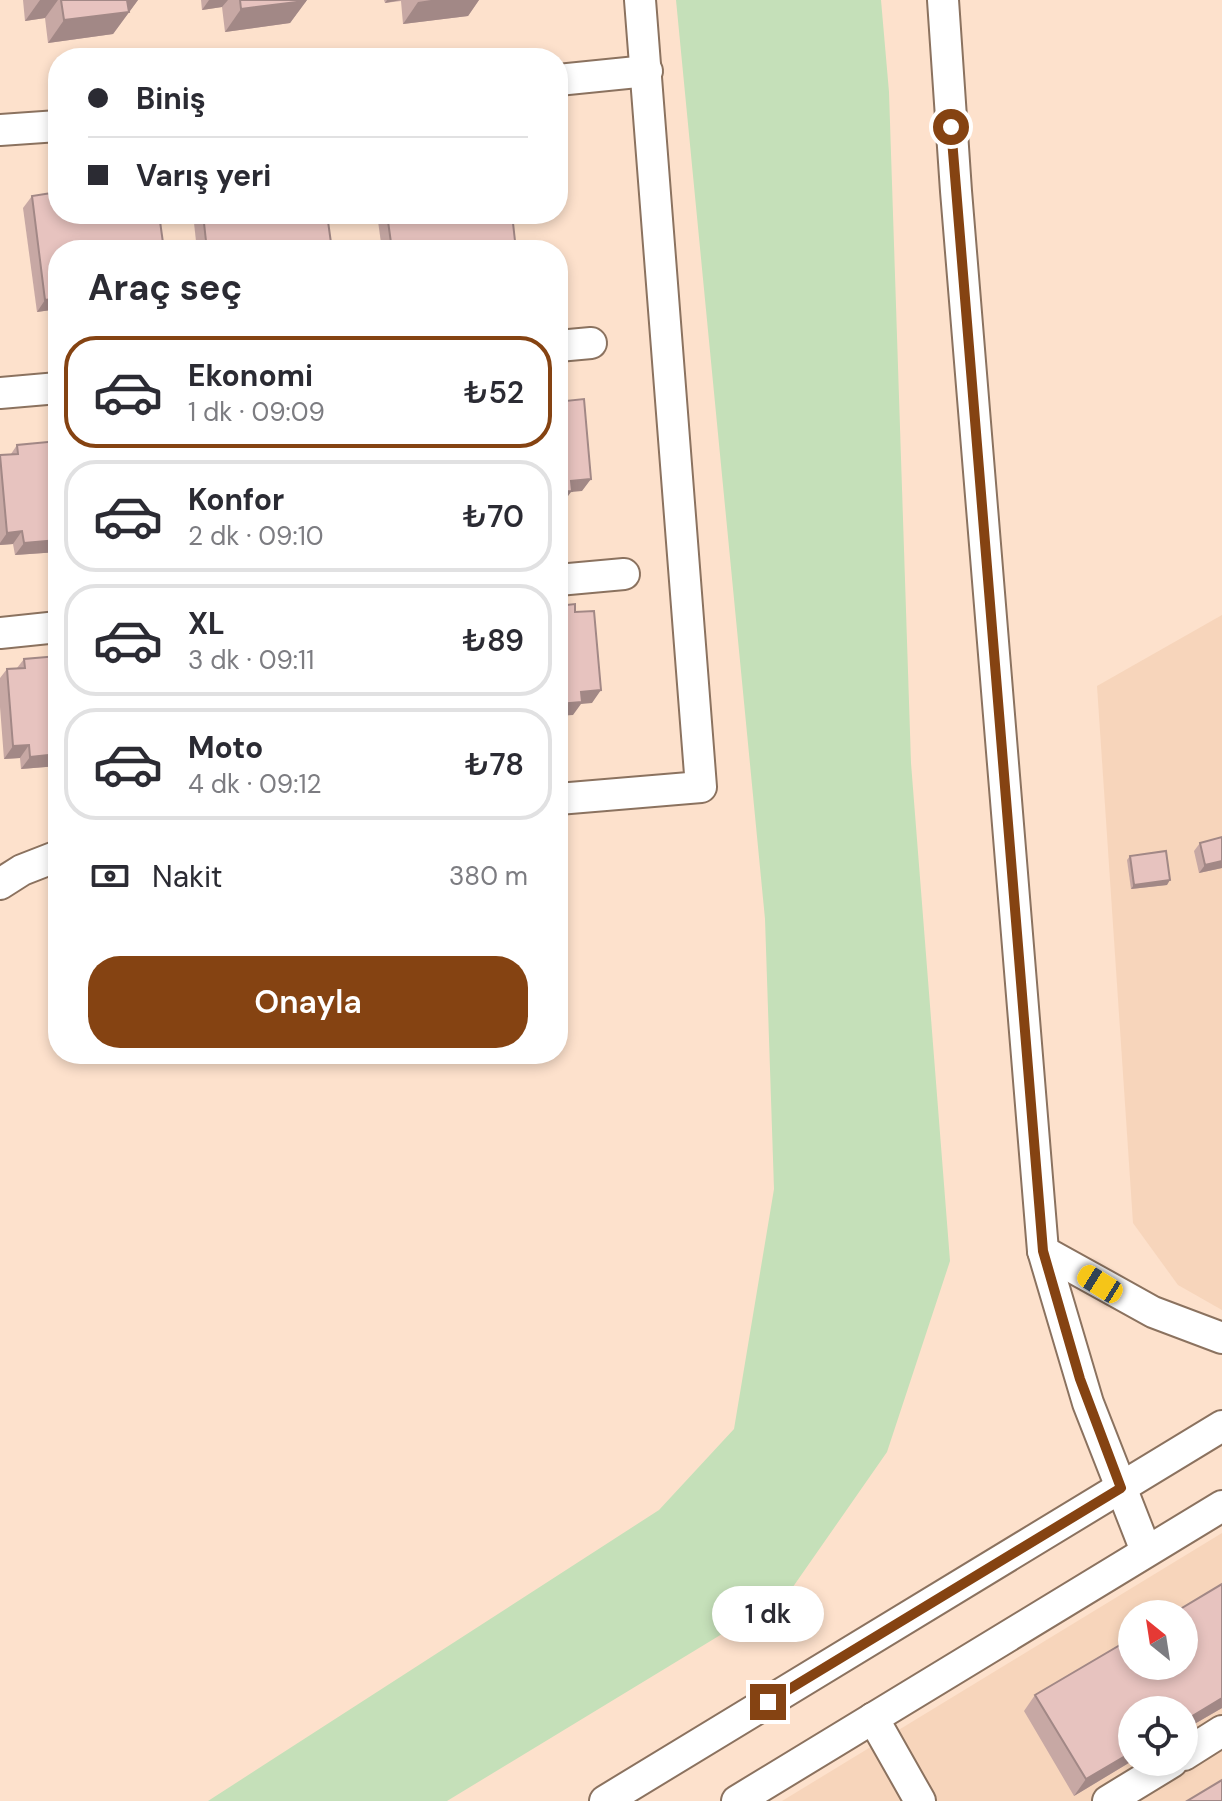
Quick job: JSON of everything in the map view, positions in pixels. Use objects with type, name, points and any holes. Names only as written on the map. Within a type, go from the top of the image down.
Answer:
[{"type":"street","points":[[568,798],[701,787],[640,0]]},
{"type":"street","points":[[943,0],[957,207],[1043,1251],[1078,1375],[1146,1551]]},
{"type":"street","points":[[568,79],[647,71]]},
{"type":"street","points":[[0,130],[48,127]]},
{"type":"street","points":[[568,345],[591,343]]},
{"type":"street","points":[[0,393],[48,389]]},
{"type":"street","points":[[568,579],[624,574]]},
{"type":"street","points":[[0,633],[48,628]]},
{"type":"street","points":[[0,884],[22,870],[48,860]]},
{"type":"street","points":[[1043,1251],[1153,1312],[1222,1338]]},
{"type":"street","points":[[605,1801],[1222,1426]]},
{"type":"street","points":[[737,1801],[1222,1506]]},
{"type":"street","points":[[873,1718],[920,1801]]},
{"type":"street","points":[[1198,1746],[1222,1731]]},
{"type":"street","points":[[1108,1801],[1149,1776]]},
{"type":"shaded area","points":[[1222,615],[1222,1310],[1178,1285],[1133,1223],[1097,686]]},
{"type":"shaded area","points":[[1222,1533],[1222,1801],[782,1801]]},
{"type":"green space","points":[[676,0],[881,0],[889,92],[911,763],[950,1261],[887,1452],[788,1594],[447,1801],[208,1801],[659,1510],[734,1429],[774,1189],[765,919]]},
{"type":"building","points":[[61,0],[127,0],[129,12],[64,20]]},
{"type":"building","points":[[240,0],[305,0],[305,1],[241,9]]},
{"type":"building","points":[[48,194],[48,224],[160,224],[163,240],[48,240],[48,300],[45,300],[32,196]]},
{"type":"building","points":[[204,224],[328,224],[331,240],[206,240]]},
{"type":"building","points":[[388,224],[513,224],[515,240],[391,240]]},
{"type":"building","points":[[584,399],[591,479],[571,481],[572,491],[568,491],[568,401]]},
{"type":"building","points":[[48,442],[48,541],[24,543],[22,531],[7,533],[0,455],[18,454],[17,445]]},
{"type":"building","points":[[575,604],[575,612],[594,611],[601,690],[581,692],[582,702],[568,703],[568,605]]},
{"type":"building","points":[[48,657],[48,755],[30,757],[29,745],[13,746],[7,669],[25,668],[24,659]]},
{"type":"building","points":[[1222,837],[1222,861],[1205,865],[1200,843]]},
{"type":"building","points":[[1166,851],[1170,880],[1134,885],[1130,856]]},
{"type":"building","points":[[1222,1584],[1222,1698],[1198,1713],[1198,1696],[1118,1696],[1118,1760],[1086,1779],[1035,1695],[1118,1646],[1118,1680],[1198,1680],[1198,1600],[1195,1600]]},
{"type":"building","points":[[1222,1780],[1222,1801],[1187,1801]]},
{"type":"route","points":[[768,1702],[1121,1488],[1064,1332],[1043,1251],[951,127]]}]
